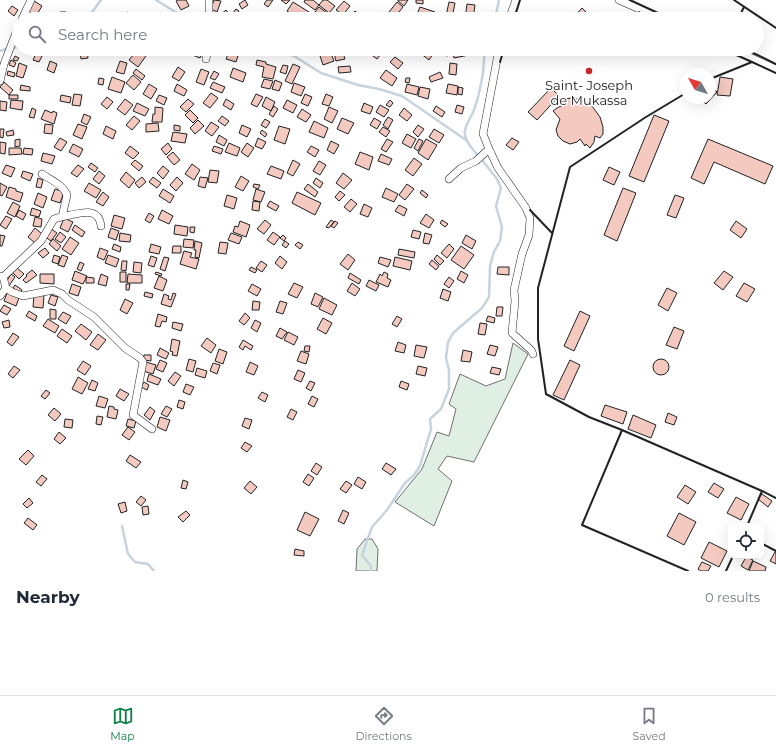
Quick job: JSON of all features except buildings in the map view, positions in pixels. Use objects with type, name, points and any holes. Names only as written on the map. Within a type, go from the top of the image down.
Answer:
[{"type":"street","points":[[25,12],[31,0]]},
{"type":"street","points":[[209,0],[210,12]]},
{"type":"street","points":[[512,12],[516,0]]},
{"type":"street","points":[[619,0],[646,12]]},
{"type":"street","points":[[0,81],[4,64],[12,43]]},
{"type":"street","points":[[498,56],[483,134],[488,149],[498,168],[526,208],[530,218],[529,234],[522,254],[514,290],[515,301],[512,334],[531,350],[533,354]]},
{"type":"street","points":[[748,56],[776,68]]},
{"type":"street","points":[[449,179],[461,168],[472,164],[482,157],[488,149]]},
{"type":"street","points":[[42,174],[66,192],[62,217]]},
{"type":"street","points":[[101,226],[100,220],[96,215],[88,212],[54,219],[41,241],[2,277],[6,288],[23,296],[53,290],[62,294],[68,300],[94,317],[125,348],[140,358],[143,362],[133,415],[152,429]]},
{"type":"street","points":[[0,296],[6,288]]},
{"type":"green space","points":[[513,343],[528,354],[474,462],[447,456],[438,469],[452,481],[434,526],[395,502],[422,469],[437,432],[449,436],[456,409],[449,404],[460,374],[486,386],[505,379]]},
{"type":"green space","points":[[365,539],[372,539],[378,549],[377,571],[356,571],[357,549]]},
{"type":"waterway","points":[[92,12],[101,0]]},
{"type":"waterway","points":[[156,0],[176,12]]},
{"type":"waterway","points":[[496,12],[499,0]]},
{"type":"waterway","points":[[0,51],[6,49]]},
{"type":"waterway","points":[[294,56],[321,73],[358,85],[379,89],[402,96],[466,140]]},
{"type":"waterway","points":[[478,156],[467,141],[465,128],[474,110],[479,94],[485,56]]},
{"type":"waterway","points":[[371,571],[371,566],[362,555],[372,527],[387,510],[405,483],[414,475],[420,466],[431,429],[430,419],[441,409],[449,389],[449,370],[446,358],[448,342],[453,333],[482,308],[489,297],[490,266],[494,252],[500,241],[502,227],[496,206],[501,188],[497,179],[482,160]]},
{"type":"waterway","points":[[122,526],[128,554],[135,562],[148,564],[154,571]]},
{"type":"wall","points":[[516,12],[520,0]]},
{"type":"wall","points":[[630,0],[656,12]]},
{"type":"wall","points":[[734,0],[752,12]]},
{"type":"wall","points":[[742,12],[744,7]]},
{"type":"wall","points":[[764,20],[776,28]]},
{"type":"wall","points":[[500,62],[502,56]]},
{"type":"wall","points":[[739,56],[752,62]]},
{"type":"wall","points":[[759,56],[776,64]]},
{"type":"wall","points":[[716,77],[752,62],[776,73]]},
{"type":"wall","points":[[622,430],[589,417],[546,394],[538,339],[538,288],[570,167],[680,97]]},
{"type":"wall","points":[[530,210],[552,233]]},
{"type":"wall","points":[[688,571],[582,525],[622,430],[762,491]]},
{"type":"wall","points":[[748,523],[762,491],[776,498]]},
{"type":"wall","points":[[764,545],[776,551]]},
{"type":"wall","points":[[726,571],[732,559]]},
{"type":"place","name":"Saint- Joseph de Mukassa","points":[[589,71]]}]
